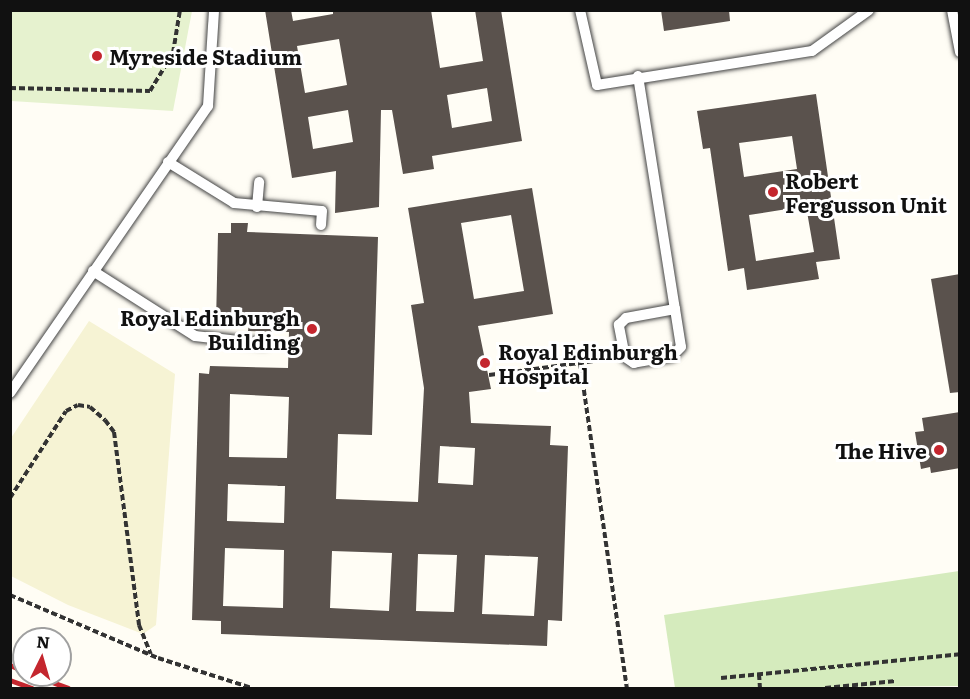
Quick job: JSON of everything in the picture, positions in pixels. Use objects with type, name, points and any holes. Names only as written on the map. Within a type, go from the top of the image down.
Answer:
[{"type":"lane","points":[[10,393],[208,106],[214,10]]},
{"type":"lane","points":[[580,10],[597,85],[638,76],[812,51],[869,10]]},
{"type":"lane","points":[[952,10],[960,52]]},
{"type":"lane","points":[[638,76],[675,309],[681,347],[672,356],[634,363],[625,357],[619,326],[626,318],[675,309]]},
{"type":"lane","points":[[168,162],[234,203],[257,207],[322,211],[321,225]]},
{"type":"lane","points":[[257,207],[259,182]]},
{"type":"lane","points":[[93,271],[195,336],[265,344]]},
{"type":"path","points":[[10,88],[150,91],[173,53],[180,10]]},
{"type":"path","points":[[489,375],[625,357]]},
{"type":"path","points":[[580,363],[627,688]]},
{"type":"path","points":[[10,498],[66,411],[78,405],[90,407],[105,420],[114,432],[139,625],[151,654]]},
{"type":"path","points":[[10,595],[151,654],[252,688]]},
{"type":"path","points":[[721,678],[960,654]]},
{"type":"path","points":[[759,674],[760,688]]},
{"type":"path","points":[[825,688],[896,681]]},
{"type":"shaded area","points":[[89,321],[175,374],[156,625],[143,634],[68,605],[11,576],[11,438]]},
{"type":"green space","name":"Myreside Stadium","points":[[10,11],[192,11],[173,111],[11,101]]},
{"type":"green space","points":[[959,571],[959,686],[675,688],[664,615]]},
{"type":"building","points":[[265,10],[291,10],[293,21],[333,14],[333,10],[431,10],[440,68],[483,61],[475,10],[501,10],[522,141],[432,156],[434,169],[403,174],[392,110],[381,110],[379,207],[335,213],[336,171],[292,178]],"holes":[[[339,39],[347,85],[305,93],[297,46]],[[487,88],[492,121],[452,128],[447,95]],[[348,110],[353,142],[313,149],[308,117]]]},
{"type":"building","points":[[661,10],[729,10],[730,21],[664,31]]},
{"type":"building","name":"Robert Fergusson Unit","points":[[816,94],[840,259],[816,262],[819,279],[747,290],[744,268],[728,271],[710,148],[703,149],[697,111]],"holes":[[[792,136],[797,169],[744,177],[739,143]],[[806,206],[814,252],[756,261],[749,215]]]},
{"type":"building","name":"Royal Edinburgh Building","points":[[532,188],[553,314],[478,326],[491,389],[469,392],[471,423],[551,426],[550,445],[568,446],[562,621],[548,620],[547,646],[221,634],[221,621],[192,620],[199,373],[209,374],[210,366],[288,368],[289,332],[248,331],[249,324],[216,323],[218,233],[231,233],[231,223],[248,223],[247,232],[378,237],[372,435],[338,434],[336,499],[418,502],[424,388],[411,305],[424,303],[408,208]],"holes":[[[511,215],[524,291],[474,299],[461,223]],[[230,394],[289,397],[287,458],[229,457]],[[440,446],[475,448],[473,485],[438,483]],[[228,484],[285,486],[284,523],[227,521]],[[225,548],[284,550],[283,608],[223,606]],[[332,551],[392,553],[389,611],[330,608]],[[418,554],[457,555],[454,612],[416,611]],[[485,555],[538,557],[534,616],[482,614]]]},
{"type":"building","points":[[960,274],[960,392],[950,393],[931,279]]},
{"type":"building","name":"The Hive","points":[[960,412],[960,468],[931,473],[930,467],[921,469],[915,432],[924,431],[922,418]]},
{"type":"railway","points":[[10,680],[32,688]]},
{"type":"place","name":"Myreside Stadium","points":[[97,56]]},
{"type":"place","name":"Robert Fergusson Unit","points":[[773,192]]},
{"type":"place","name":"Royal Edinburgh Building","points":[[312,329]]},
{"type":"place","name":"Royal Edinburgh Hospital","points":[[485,363]]},
{"type":"place","name":"The Hive","points":[[939,450]]}]
